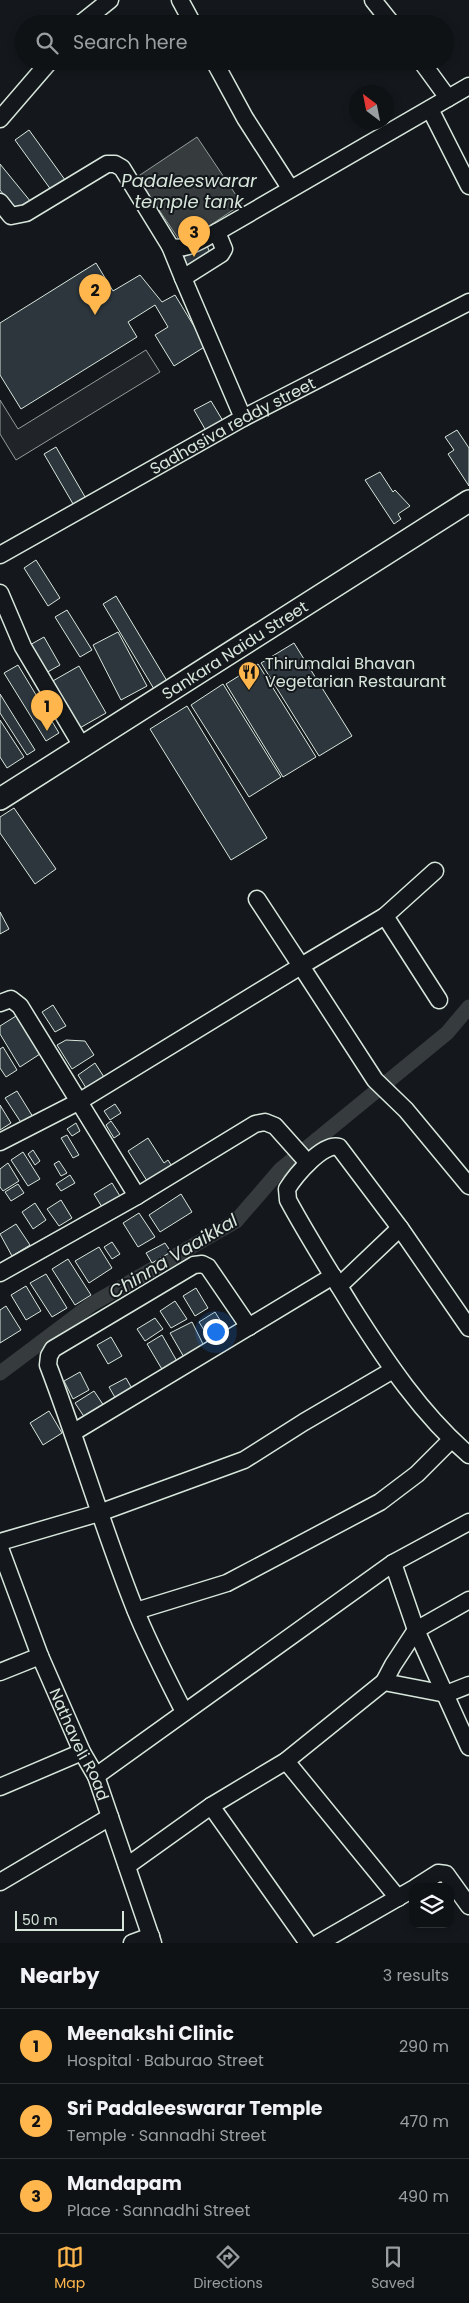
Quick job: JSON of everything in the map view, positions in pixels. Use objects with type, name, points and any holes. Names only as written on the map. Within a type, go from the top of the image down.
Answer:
[{"type":"main road","name":"Sankara Naidu Street","points":[[0,799],[83,748],[337,583],[469,501]]},
{"type":"street","points":[[91,15],[110,0]]},
{"type":"street","points":[[180,0],[189,15]]},
{"type":"street","points":[[373,0],[385,15]]},
{"type":"street","points":[[0,118],[42,70]]},
{"type":"street","points":[[219,70],[246,118],[290,188]]},
{"type":"street","points":[[428,70],[448,98]]},
{"type":"street","points":[[170,246],[177,249],[185,248],[217,232],[469,86]]},
{"type":"street","points":[[430,109],[469,186]]},
{"type":"street","points":[[0,202],[11,216],[17,216],[26,213],[106,164],[115,164],[122,168],[170,246],[243,418]]},
{"type":"street","points":[[183,278],[222,254],[224,249],[217,232]]},
{"type":"street","name":"Sadhasiva reddy street","points":[[0,555],[243,418],[469,302]]},
{"type":"street","points":[[0,593],[23,647],[83,748]]},
{"type":"street","points":[[0,1142],[80,1101],[385,916],[435,871]]},
{"type":"street","points":[[257,899],[375,1080],[406,1110],[469,1186]]},
{"type":"street","points":[[385,916],[439,1000]]},
{"type":"street","points":[[0,1003],[11,999],[18,1003],[137,1196]]},
{"type":"street","points":[[0,1274],[137,1196],[255,1124],[265,1122],[275,1126],[301,1156]]},
{"type":"street","points":[[301,1156],[334,1146],[339,1147],[400,1228],[469,1328]]},
{"type":"street","points":[[301,1156],[293,1179],[287,1189],[287,1195],[336,1281],[393,1370],[451,1440],[469,1455]]},
{"type":"street","points":[[74,1432],[249,1326],[336,1281],[400,1228]]},
{"type":"street","points":[[184,1712],[136,1611],[99,1513],[74,1432],[48,1365],[49,1356],[53,1349],[194,1265],[202,1264],[208,1268],[249,1326]]},
{"type":"street","points":[[0,1551],[244,1460],[304,1422],[393,1370]]},
{"type":"street","points":[[136,1611],[227,1583],[372,1506],[417,1474],[451,1440]]},
{"type":"street","points":[[96,1776],[393,1563],[469,1522]]},
{"type":"street","name":"Nathaveli Road","points":[[0,1551],[40,1656],[82,1752],[96,1776],[152,1939]]},
{"type":"street","points":[[393,1563],[416,1630],[469,1747]]},
{"type":"street","points":[[127,1866],[211,1806],[286,1761],[384,1682],[416,1630],[469,1600]]},
{"type":"street","points":[[0,1672],[40,1656]]},
{"type":"street","points":[[384,1682],[446,1694],[469,1684]]},
{"type":"street","points":[[0,1787],[82,1752]]},
{"type":"street","points":[[286,1761],[398,1898]]},
{"type":"street","points":[[211,1806],[308,1943]]},
{"type":"street","points":[[0,1882],[110,1816]]},
{"type":"street","points":[[422,1883],[438,1873],[446,1874],[452,1883]]},
{"type":"street","points":[[454,1885],[469,1906]]},
{"type":"street","points":[[319,1943],[409,1891]]},
{"type":"street","points":[[132,1943],[152,1939]]},
{"type":"shaded area","points":[[146,350],[160,372],[16,460],[0,434],[0,400],[18,429]]},
{"type":"water","name":"Padaleeswarar temple tank","points":[[197,137],[242,204],[182,244],[137,177]]},
{"type":"building","points":[[29,130],[68,184],[54,194],[15,140]]},
{"type":"building","points":[[0,164],[31,202],[18,212],[0,190]]},
{"type":"building","points":[[206,243],[210,253],[186,269],[177,261]]},
{"type":"building","points":[[96,263],[113,291],[140,275],[162,302],[175,295],[206,346],[174,366],[155,335],[168,327],[155,305],[128,322],[137,337],[21,409],[0,375],[0,323]]},
{"type":"building","points":[[211,401],[226,426],[209,436],[194,410]]},
{"type":"building","points":[[457,430],[469,448],[469,486],[448,454],[454,450],[445,437]]},
{"type":"building","points":[[56,447],[88,502],[76,509],[44,454]]},
{"type":"building","points":[[380,472],[393,492],[395,490],[410,506],[398,514],[401,519],[394,524],[365,480]]},
{"type":"building","points":[[36,560],[60,598],[48,606],[24,568]]},
{"type":"building","points":[[116,596],[167,681],[154,689],[103,604]]},
{"type":"building","points":[[67,610],[92,650],[80,657],[55,617]]},
{"type":"building","points":[[118,632],[147,686],[121,700],[93,645]]},
{"type":"building","points":[[44,637],[60,665],[44,674],[28,646]]},
{"type":"building","points":[[294,643],[352,736],[319,756],[261,663]]},
{"type":"building","points":[[258,664],[316,757],[283,777],[226,684]]},
{"type":"building","points":[[18,665],[59,733],[46,741],[4,673]]},
{"type":"building","points":[[79,666],[106,713],[78,729],[51,682]]},
{"type":"building","points":[[223,684],[281,777],[249,797],[191,705]]},
{"type":"building","points":[[0,694],[35,750],[27,755],[0,713]]},
{"type":"building","points":[[187,706],[267,838],[231,860],[150,729]]},
{"type":"building","points":[[0,720],[24,757],[7,768],[0,757]]},
{"type":"building","points":[[14,808],[56,869],[35,884],[0,833],[0,817]]},
{"type":"building","points":[[0,912],[9,929],[0,934]]},
{"type":"building","points":[[53,1005],[66,1026],[55,1032],[42,1012]]},
{"type":"building","points":[[16,1016],[40,1054],[20,1067],[0,1034],[0,1026]]},
{"type":"building","points":[[66,1040],[85,1041],[94,1055],[72,1069],[57,1045]]},
{"type":"building","points":[[3,1047],[17,1070],[6,1077],[0,1068],[0,1049]]},
{"type":"building","points":[[95,1063],[104,1077],[86,1088],[78,1075]]},
{"type":"building","points":[[17,1091],[33,1117],[22,1124],[5,1098]]},
{"type":"building","points":[[115,1104],[121,1113],[110,1120],[104,1111]]},
{"type":"building","points":[[0,1105],[11,1123],[0,1130]]},
{"type":"building","points":[[111,1121],[120,1134],[114,1138],[106,1125]]},
{"type":"building","points":[[76,1123],[80,1131],[72,1136],[67,1129]]},
{"type":"building","points":[[67,1135],[79,1155],[73,1158],[61,1138]]},
{"type":"building","points":[[148,1138],[164,1163],[168,1160],[173,1168],[149,1184],[128,1151]]},
{"type":"building","points":[[33,1150],[40,1161],[35,1165],[28,1154]]},
{"type":"building","points":[[23,1152],[40,1179],[28,1186],[11,1160]]},
{"type":"building","points":[[59,1161],[67,1173],[61,1176],[54,1164]]},
{"type":"building","points":[[8,1163],[19,1181],[3,1191],[0,1187],[0,1169]]},
{"type":"building","points":[[70,1175],[75,1183],[61,1191],[56,1184]]},
{"type":"building","points":[[112,1183],[123,1201],[105,1212],[94,1194]]},
{"type":"building","points":[[18,1184],[24,1193],[11,1201],[5,1192]]},
{"type":"building","points":[[181,1194],[192,1212],[160,1232],[149,1215]]},
{"type":"building","points":[[61,1200],[72,1218],[59,1226],[47,1209]]},
{"type":"building","points":[[35,1203],[46,1220],[33,1229],[22,1212]]},
{"type":"building","points":[[139,1213],[155,1237],[138,1247],[123,1223]]},
{"type":"building","points":[[16,1224],[30,1245],[12,1256],[0,1234]]},
{"type":"building","points":[[112,1242],[120,1254],[112,1259],[104,1247]]},
{"type":"building","points":[[165,1243],[171,1252],[152,1263],[146,1253]]},
{"type":"building","points":[[99,1247],[112,1268],[89,1283],[75,1261]]},
{"type":"building","points":[[68,1259],[91,1295],[75,1305],[52,1269]]},
{"type":"building","points":[[46,1274],[67,1308],[52,1317],[30,1283]]},
{"type":"building","points":[[26,1286],[41,1311],[26,1320],[11,1295]]},
{"type":"building","points":[[196,1288],[208,1308],[195,1316],[183,1296]]},
{"type":"building","points":[[175,1301],[187,1319],[171,1328],[160,1311]]},
{"type":"building","points":[[6,1306],[21,1330],[0,1343],[0,1310]]},
{"type":"building","points":[[215,1312],[228,1333],[212,1343],[199,1322]]},
{"type":"building","points":[[155,1318],[163,1329],[145,1341],[137,1329]]},
{"type":"building","points":[[192,1322],[205,1348],[185,1359],[170,1333]]},
{"type":"building","points":[[162,1335],[178,1363],[163,1371],[147,1344]]},
{"type":"building","points":[[111,1337],[122,1356],[108,1364],[97,1345]]},
{"type":"building","points":[[80,1372],[89,1390],[73,1399],[64,1381]]},
{"type":"building","points":[[126,1378],[134,1392],[117,1401],[109,1387]]},
{"type":"building","points":[[94,1391],[104,1406],[85,1418],[75,1403]]},
{"type":"building","points":[[49,1411],[62,1433],[43,1445],[30,1423]]},
{"type":"waterway","name":"Chinna Vaaikkal","points":[[0,1373],[92,1304],[236,1221],[281,1169],[447,1033],[469,1007]]},
{"type":"place","name":"Mandapam","points":[[194,257]]},
{"type":"place","name":"Sri Padaleeswarar Temple","points":[[95,315]]},
{"type":"place","name":"Thirumalai Bhavan Vegetarian Restaurant","points":[[249,691]]},
{"type":"place","name":"Meenakshi Clinic","points":[[47,731]]}]
